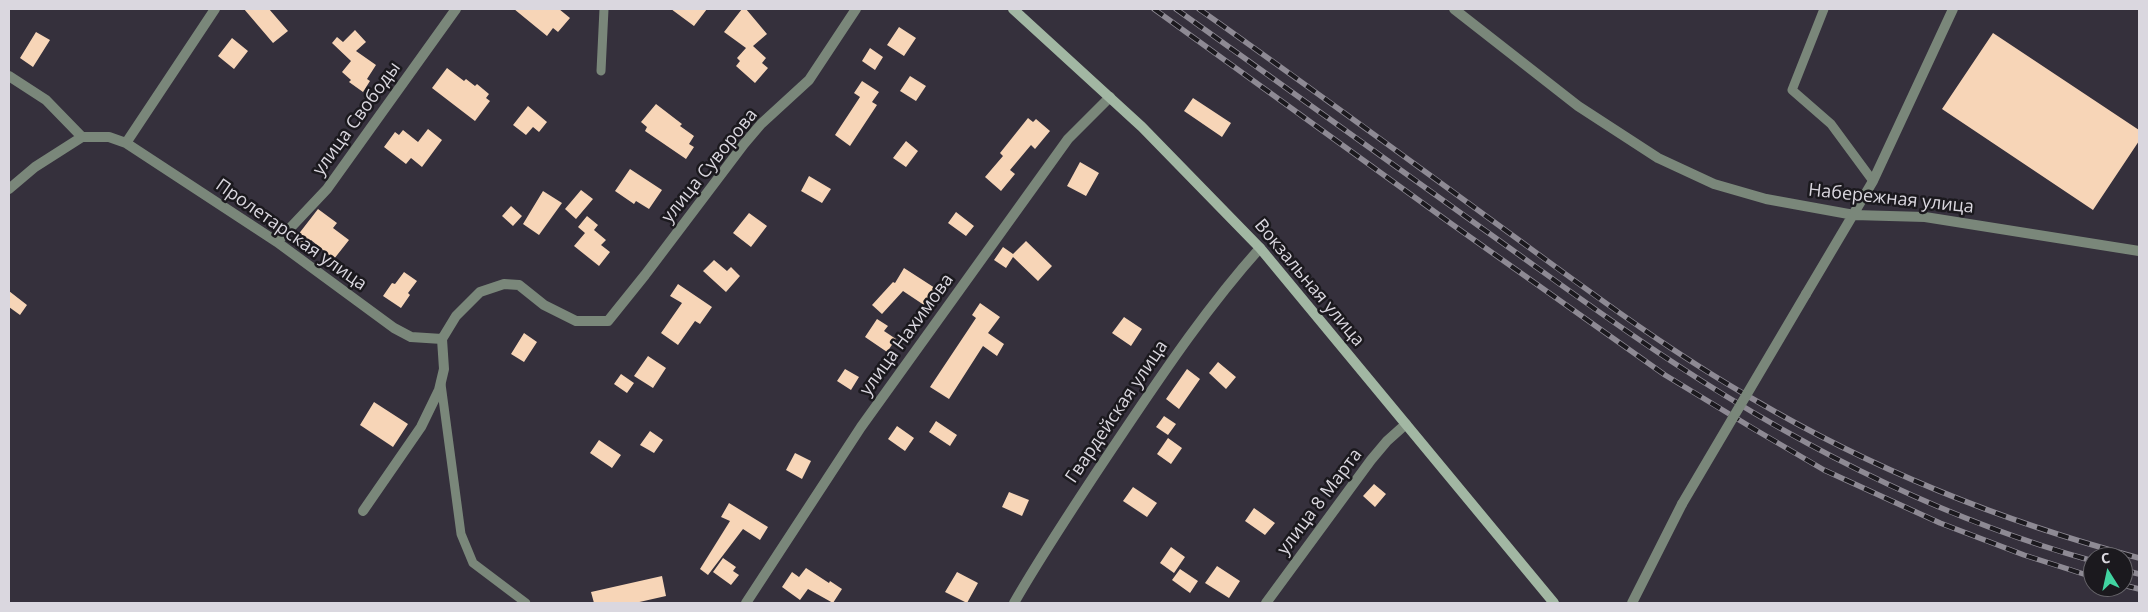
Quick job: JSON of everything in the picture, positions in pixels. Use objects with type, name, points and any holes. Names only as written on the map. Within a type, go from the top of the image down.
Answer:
[{"type":"main road","name":"Вокзальная улица","points":[[1012,9],[1110,97],[1179,164],[1260,248],[1554,603]]},
{"type":"street","points":[[126,143],[215,9]]},
{"type":"street","name":"улица Свободы","points":[[277,242],[327,189],[456,9]]},
{"type":"street","name":"улица Суворова","points":[[442,339],[456,316],[480,292],[504,284],[519,285],[544,305],[576,321],[608,321],[744,144],[761,124],[809,80],[856,9]]},
{"type":"street","name":"Набережная улица","points":[[1454,9],[1578,106],[1658,158],[1714,184],[1766,199],[1854,215],[1925,217],[2139,251]]},
{"type":"street","points":[[1632,603],[1682,504],[1873,181],[1952,9]]},
{"type":"street","points":[[9,76],[46,100],[82,137],[34,167],[9,189]]},
{"type":"street","name":"улица Нахимова","points":[[746,603],[861,427],[1068,139],[1110,97]]},
{"type":"street","name":"Пролетарская улица","points":[[82,137],[109,137],[126,143],[277,242],[394,328],[411,337],[442,339]]},
{"type":"street","name":"Гвардейская улица","points":[[1014,603],[1046,546],[1173,358],[1228,285],[1260,248]]},
{"type":"street","points":[[363,511],[421,428],[441,382],[444,369],[442,339]]},
{"type":"street","name":"улица 8 Марта","points":[[1266,603],[1371,460],[1387,441],[1406,424]]},
{"type":"lane","points":[[600,71],[604,9]]},
{"type":"lane","points":[[1824,9],[1792,90],[1830,124],[1873,181]]},
{"type":"lane","points":[[441,382],[461,534],[473,563],[526,603]]},
{"type":"building","points":[[244,9],[269,9],[288,31],[273,43]]},
{"type":"building","points":[[514,9],[559,9],[570,18],[558,32],[553,28],[547,36]]},
{"type":"building","points":[[671,9],[707,9],[694,26]]},
{"type":"building","points":[[742,9],[746,9],[767,34],[753,46],[766,58],[762,63],[768,68],[755,83],[736,66],[740,61],[737,58],[746,48],[724,32]]},
{"type":"building","points":[[899,27],[916,38],[904,56],[887,45]]},
{"type":"building","points":[[355,30],[366,42],[356,51],[376,65],[367,79],[370,81],[363,92],[349,82],[351,80],[342,72],[351,61],[332,43],[337,37],[343,42]]},
{"type":"building","points":[[36,32],[50,40],[33,67],[20,58]]},
{"type":"building","points":[[1993,33],[2139,130],[2139,141],[2093,210],[1942,109]]},
{"type":"building","points":[[232,38],[248,51],[234,69],[218,56]]},
{"type":"building","points":[[870,48],[883,57],[875,70],[862,61]]},
{"type":"building","points":[[447,68],[464,81],[466,79],[475,86],[477,84],[489,94],[486,98],[490,101],[475,121],[432,88]]},
{"type":"building","points":[[910,76],[926,86],[916,101],[900,91]]},
{"type":"building","points":[[862,81],[879,92],[872,102],[877,105],[850,146],[835,135],[860,97],[854,93]]},
{"type":"building","points":[[1193,98],[1231,123],[1222,137],[1184,111]]},
{"type":"building","points":[[656,104],[694,136],[689,144],[694,147],[686,159],[645,131],[647,127],[641,122]]},
{"type":"building","points":[[528,106],[547,122],[539,132],[533,127],[526,135],[513,125]]},
{"type":"building","points":[[1028,118],[1033,122],[1036,119],[1050,131],[1035,149],[1031,145],[1010,170],[1015,174],[1001,191],[985,177],[1003,156],[1000,153]]},
{"type":"building","points":[[428,129],[442,140],[422,167],[411,158],[406,164],[384,147],[395,132],[399,135],[403,130],[418,142]]},
{"type":"building","points":[[906,141],[918,151],[906,167],[893,158]]},
{"type":"building","points":[[1080,162],[1099,173],[1086,196],[1067,186]]},
{"type":"building","points":[[630,169],[662,190],[649,209],[636,201],[634,204],[615,191]]},
{"type":"building","points":[[809,176],[831,189],[822,203],[801,191]]},
{"type":"building","points":[[581,190],[593,199],[576,219],[565,209]]},
{"type":"building","points":[[543,191],[562,203],[539,235],[523,224]]},
{"type":"building","points":[[511,206],[522,216],[513,226],[502,216]]},
{"type":"building","points":[[318,209],[337,223],[333,228],[349,240],[334,259],[311,240],[304,248],[294,240]]},
{"type":"building","points":[[956,212],[974,226],[966,236],[948,223]]},
{"type":"building","points":[[749,213],[767,226],[751,247],[733,233]]},
{"type":"building","points":[[587,216],[598,225],[594,230],[606,240],[601,245],[610,252],[599,266],[574,246],[585,233],[578,227]]},
{"type":"building","points":[[1026,241],[1052,266],[1038,281],[1013,257],[1006,268],[994,260],[1003,247],[1013,254]]},
{"type":"building","points":[[714,260],[727,271],[731,267],[740,276],[726,292],[703,271]]},
{"type":"building","points":[[904,268],[935,288],[924,305],[903,291],[882,314],[872,305],[893,282],[895,283]]},
{"type":"building","points":[[404,272],[417,281],[408,293],[410,295],[401,308],[383,296],[392,283],[395,284]]},
{"type":"building","points":[[678,284],[712,307],[700,324],[695,321],[678,345],[661,333],[682,303],[670,296]]},
{"type":"building","points":[[9,291],[27,305],[20,315],[9,307]]},
{"type":"building","points":[[980,303],[1000,317],[988,333],[1004,344],[997,356],[983,346],[949,399],[930,387],[976,318],[972,315]]},
{"type":"building","points":[[1124,317],[1142,329],[1131,346],[1112,333]]},
{"type":"building","points":[[877,319],[888,326],[884,331],[896,339],[887,352],[865,337]]},
{"type":"building","points":[[524,333],[537,342],[524,362],[511,354]]},
{"type":"building","points":[[648,356],[666,368],[653,388],[634,376]]},
{"type":"building","points":[[1218,362],[1236,377],[1226,389],[1209,373]]},
{"type":"building","points":[[845,369],[859,377],[851,390],[837,381]]},
{"type":"building","points":[[1187,369],[1200,379],[1179,409],[1166,399]]},
{"type":"building","points":[[621,374],[634,383],[627,393],[614,384]]},
{"type":"building","points":[[374,402],[408,424],[393,447],[360,425]]},
{"type":"building","points":[[1164,416],[1176,424],[1168,435],[1156,427]]},
{"type":"building","points":[[936,421],[957,435],[950,446],[929,432]]},
{"type":"building","points":[[897,426],[914,438],[905,451],[888,439]]},
{"type":"building","points":[[650,431],[663,440],[654,453],[640,445]]},
{"type":"building","points":[[1168,438],[1182,448],[1171,464],[1157,454]]},
{"type":"building","points":[[599,440],[621,455],[612,468],[590,453]]},
{"type":"building","points":[[795,453],[811,461],[802,479],[786,470]]},
{"type":"building","points":[[1374,484],[1386,494],[1375,507],[1363,496]]},
{"type":"building","points":[[1133,487],[1157,503],[1147,517],[1123,501]]},
{"type":"building","points":[[1009,492],[1029,500],[1022,516],[1002,507]]},
{"type":"building","points":[[729,503],[768,527],[760,540],[743,529],[708,575],[700,569],[730,521],[721,517]]},
{"type":"building","points":[[1254,508],[1275,523],[1265,535],[1245,521]]},
{"type":"building","points":[[1171,547],[1185,557],[1174,573],[1160,563]]},
{"type":"building","points":[[723,558],[736,567],[733,571],[739,575],[731,585],[713,572]]},
{"type":"building","points":[[1217,566],[1240,581],[1229,598],[1205,583]]},
{"type":"building","points":[[806,568],[842,589],[833,603],[808,589],[800,600],[782,587],[792,572],[799,577]]},
{"type":"building","points":[[1180,569],[1198,581],[1190,593],[1172,580]]},
{"type":"building","points":[[957,572],[978,583],[967,603],[945,592]]},
{"type":"building","points":[[662,576],[666,596],[635,603],[594,603],[591,592]]},
{"type":"railway","points":[[1154,9],[1665,375],[1824,470],[1940,523],[2024,555],[2083,574]]},
{"type":"railway","points":[[1176,9],[1607,318],[1723,394],[1824,452],[1929,503],[1983,525],[2083,558]]},
{"type":"railway","points":[[1199,9],[1630,320],[1722,381],[1845,449],[1941,492],[2039,528],[2139,558]]},
{"type":"railway","points":[[2133,572],[2139,574]]},
{"type":"railway","points":[[2133,588],[2139,589]]}]
